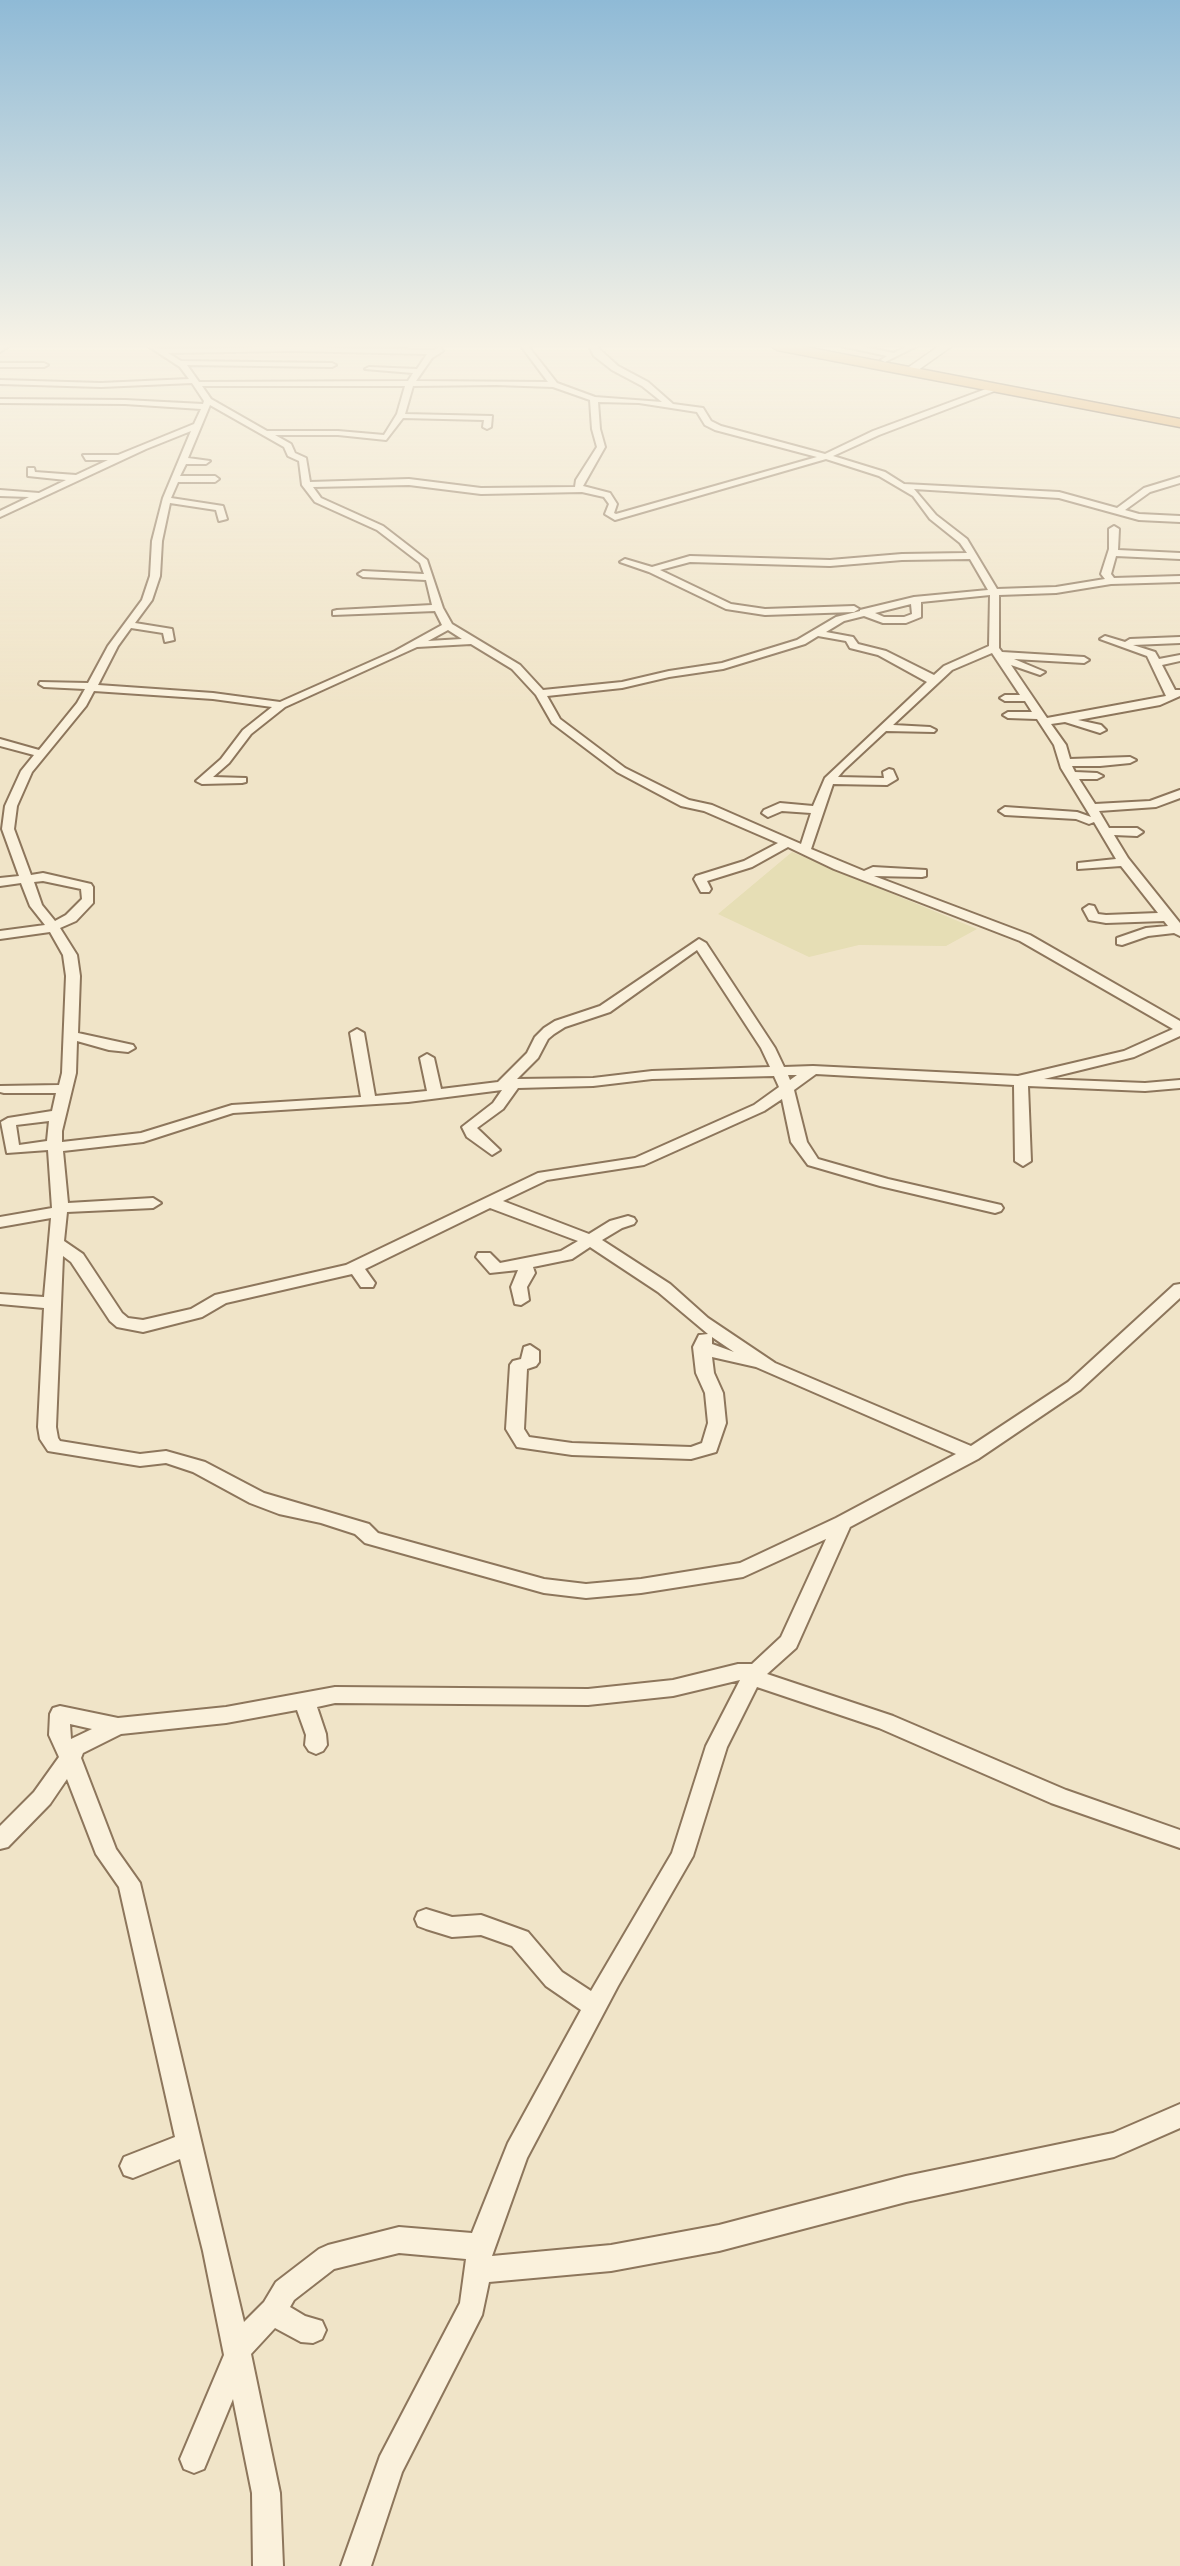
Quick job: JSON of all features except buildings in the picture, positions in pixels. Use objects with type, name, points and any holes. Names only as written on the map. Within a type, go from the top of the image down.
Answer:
[{"type":"street","points":[[0,514],[106,466]]},
{"type":"street","points":[[182,466],[167,500],[157,541],[152,588],[147,600],[114,646],[82,704],[27,771],[11,806],[8,829],[36,906],[63,940],[70,955],[74,976],[69,1072],[54,1131],[60,1210],[52,1303],[47,1427],[49,1439],[54,1446],[140,1460],[166,1457],[199,1467],[257,1498],[362,1529],[372,1538],[544,1586],[586,1591],[641,1586],[743,1570],[843,1523],[972,1454],[1074,1386],[1180,1289]]},
{"type":"street","points":[[304,466],[306,485],[318,500],[380,528],[424,562],[439,610],[448,626],[516,668],[540,694],[556,721],[621,770],[676,799],[708,808],[865,876],[1025,938],[1180,1027]]},
{"type":"street","points":[[582,489],[579,486],[580,480],[589,466]]},
{"type":"street","points":[[306,485],[409,482],[481,491],[582,489],[607,495],[613,504],[610,516],[620,517],[797,466]]},
{"type":"street","points":[[852,466],[882,474],[898,486],[916,494],[933,517],[964,541],[994,592],[998,655],[1057,741],[1092,816],[1124,862],[1175,924]]},
{"type":"street","points":[[31,470],[32,474],[79,478]]},
{"type":"street","points":[[175,479],[216,479]]},
{"type":"street","points":[[1120,510],[1147,490],[1180,480]]},
{"type":"street","points":[[898,486],[949,487],[1059,495],[1139,517],[1180,519]]},
{"type":"street","points":[[0,493],[42,495]]},
{"type":"street","points":[[167,500],[220,508],[222,519]]},
{"type":"street","points":[[1111,581],[1106,574],[1113,553],[1114,529]]},
{"type":"street","points":[[1113,553],[1180,556]]},
{"type":"street","points":[[652,570],[673,561],[690,559],[830,563],[902,557],[973,556]]},
{"type":"street","points":[[625,562],[652,570],[729,607],[777,612],[876,609]]},
{"type":"street","points":[[363,574],[430,577]]},
{"type":"street","points":[[540,694],[622,685],[669,674],[723,666],[788,647],[840,619],[916,600],[966,599],[994,592],[1056,590],[1111,581],[1180,579]]},
{"type":"street","points":[[864,612],[883,620],[906,620],[917,615],[916,600]]},
{"type":"street","points":[[337,613],[439,610]]},
{"type":"street","points":[[385,616],[410,616],[439,610]]},
{"type":"street","points":[[129,625],[168,631],[169,640]]},
{"type":"street","points":[[242,780],[202,781],[225,760],[247,732],[281,705],[413,645],[448,626]]},
{"type":"street","points":[[817,633],[849,639],[854,646],[882,653],[930,677],[933,683]]},
{"type":"street","points":[[1105,639],[1143,646],[1180,640]]},
{"type":"street","points":[[413,645],[471,641]]},
{"type":"street","points":[[1008,714],[1043,719],[1063,719],[1160,702],[1170,698],[1176,694],[1157,663],[1143,646]]},
{"type":"street","points":[[998,655],[1040,672]]},
{"type":"street","points":[[805,850],[829,780],[948,668],[962,660],[998,655],[1084,660]]},
{"type":"street","points":[[1157,663],[1180,658]]},
{"type":"street","points":[[44,684],[213,696],[281,705]]},
{"type":"street","points":[[1005,698],[1028,698]]},
{"type":"street","points":[[1063,719],[1097,727],[1100,730]]},
{"type":"street","points":[[1057,741],[1063,719]]},
{"type":"street","points":[[882,728],[930,730]]},
{"type":"street","points":[[0,742],[41,754]]},
{"type":"street","points":[[1065,762],[1106,763],[1131,760]]},
{"type":"street","points":[[829,780],[887,782],[891,779],[889,772]]},
{"type":"street","points":[[1071,775],[1097,776]]},
{"type":"street","points":[[0,803],[20,786]]},
{"type":"street","points":[[1077,825],[1092,816],[1152,804],[1180,794]]},
{"type":"street","points":[[768,813],[780,807],[817,810]]},
{"type":"street","points":[[1005,811],[1092,816]]},
{"type":"street","points":[[1104,831],[1137,832]]},
{"type":"street","points":[[705,889],[700,879],[707,875],[748,864],[787,843]]},
{"type":"street","points":[[1082,866],[1124,862]]},
{"type":"street","points":[[865,876],[873,871],[922,873]]},
{"type":"street","points":[[0,882],[43,877],[87,887],[88,900],[71,918],[42,931],[0,935]]},
{"type":"street","points":[[1089,909],[1094,917],[1106,919],[1147,916],[1175,924]]},
{"type":"street","points":[[1122,941],[1175,924]]},
{"type":"street","points":[[492,1150],[472,1134],[469,1127],[498,1106],[508,1084],[533,1055],[542,1037],[560,1023],[605,1009],[699,943],[768,1048],[787,1089],[800,1142],[813,1162],[885,1183],[995,1208]]},
{"type":"street","points":[[1021,1080],[1129,1054],[1180,1031]]},
{"type":"street","points":[[357,1033],[369,1101]]},
{"type":"street","points":[[72,1036],[128,1048]]},
{"type":"street","points":[[428,1058],[435,1094]]},
{"type":"street","points":[[56,1243],[77,1258],[116,1317],[132,1326],[143,1326],[196,1313],[221,1299],[355,1267],[543,1176],[649,1158],[759,1108],[813,1070]]},
{"type":"street","points":[[58,1115],[8,1122],[6,1150],[143,1137],[232,1109],[369,1101],[508,1084],[592,1082],[652,1075],[813,1070],[1021,1080],[1062,1085],[1145,1087],[1180,1084]]},
{"type":"street","points":[[1021,1080],[1023,1161]]},
{"type":"street","points":[[4,1089],[65,1089]]},
{"type":"street","points":[[490,1202],[591,1240],[664,1288],[710,1327],[762,1362],[803,1384],[972,1454]]},
{"type":"street","points":[[0,1222],[60,1210],[153,1203]]},
{"type":"street","points":[[484,1257],[496,1269],[566,1255],[616,1224],[628,1221]]},
{"type":"street","points":[[521,1300],[519,1287],[527,1273],[524,1264]]},
{"type":"street","points":[[355,1267],[367,1283]]},
{"type":"street","points":[[0,1299],[52,1303]]},
{"type":"street","points":[[530,1351],[530,1362],[519,1365],[515,1429],[523,1443],[572,1449],[691,1453],[710,1447],[717,1423],[714,1393],[705,1373],[702,1347],[710,1327]]},
{"type":"street","points":[[702,1347],[725,1356],[762,1362]]},
{"type":"street","points":[[356,2566],[390,2466],[473,2306],[479,2258],[517,2152],[595,2007],[682,1856],[717,1746],[754,1675],[789,1642],[843,1523]]},
{"type":"street","points":[[268,2566],[266,2493],[216,2251],[129,1883],[107,1854],[59,1735],[60,1714],[118,1726],[226,1715],[334,1695],[374,1694],[482,1698],[588,1696],[673,1688],[738,1672],[754,1675],[886,1722],[1059,1797],[1180,1839]]},
{"type":"street","points":[[305,1701],[311,1726],[316,1734],[316,1745]]},
{"type":"street","points":[[0,1840],[42,1798],[75,1747],[118,1726]]},
{"type":"street","points":[[426,1919],[452,1927],[481,1925],[520,1939],[554,1979],[595,2007]]},
{"type":"street","points":[[194,2459],[237,2353],[273,2311],[285,2291],[328,2258],[399,2240],[479,2258],[611,2258],[718,2238],[906,2189],[1113,2145],[1180,2116]]},
{"type":"street","points":[[133,2166],[189,2143]]},
{"type":"street","points":[[273,2311],[301,2330],[313,2330]]},
{"type":"shaded area","points":[[792,852],[977,929],[946,946],[859,945],[809,957],[718,914]]}]
